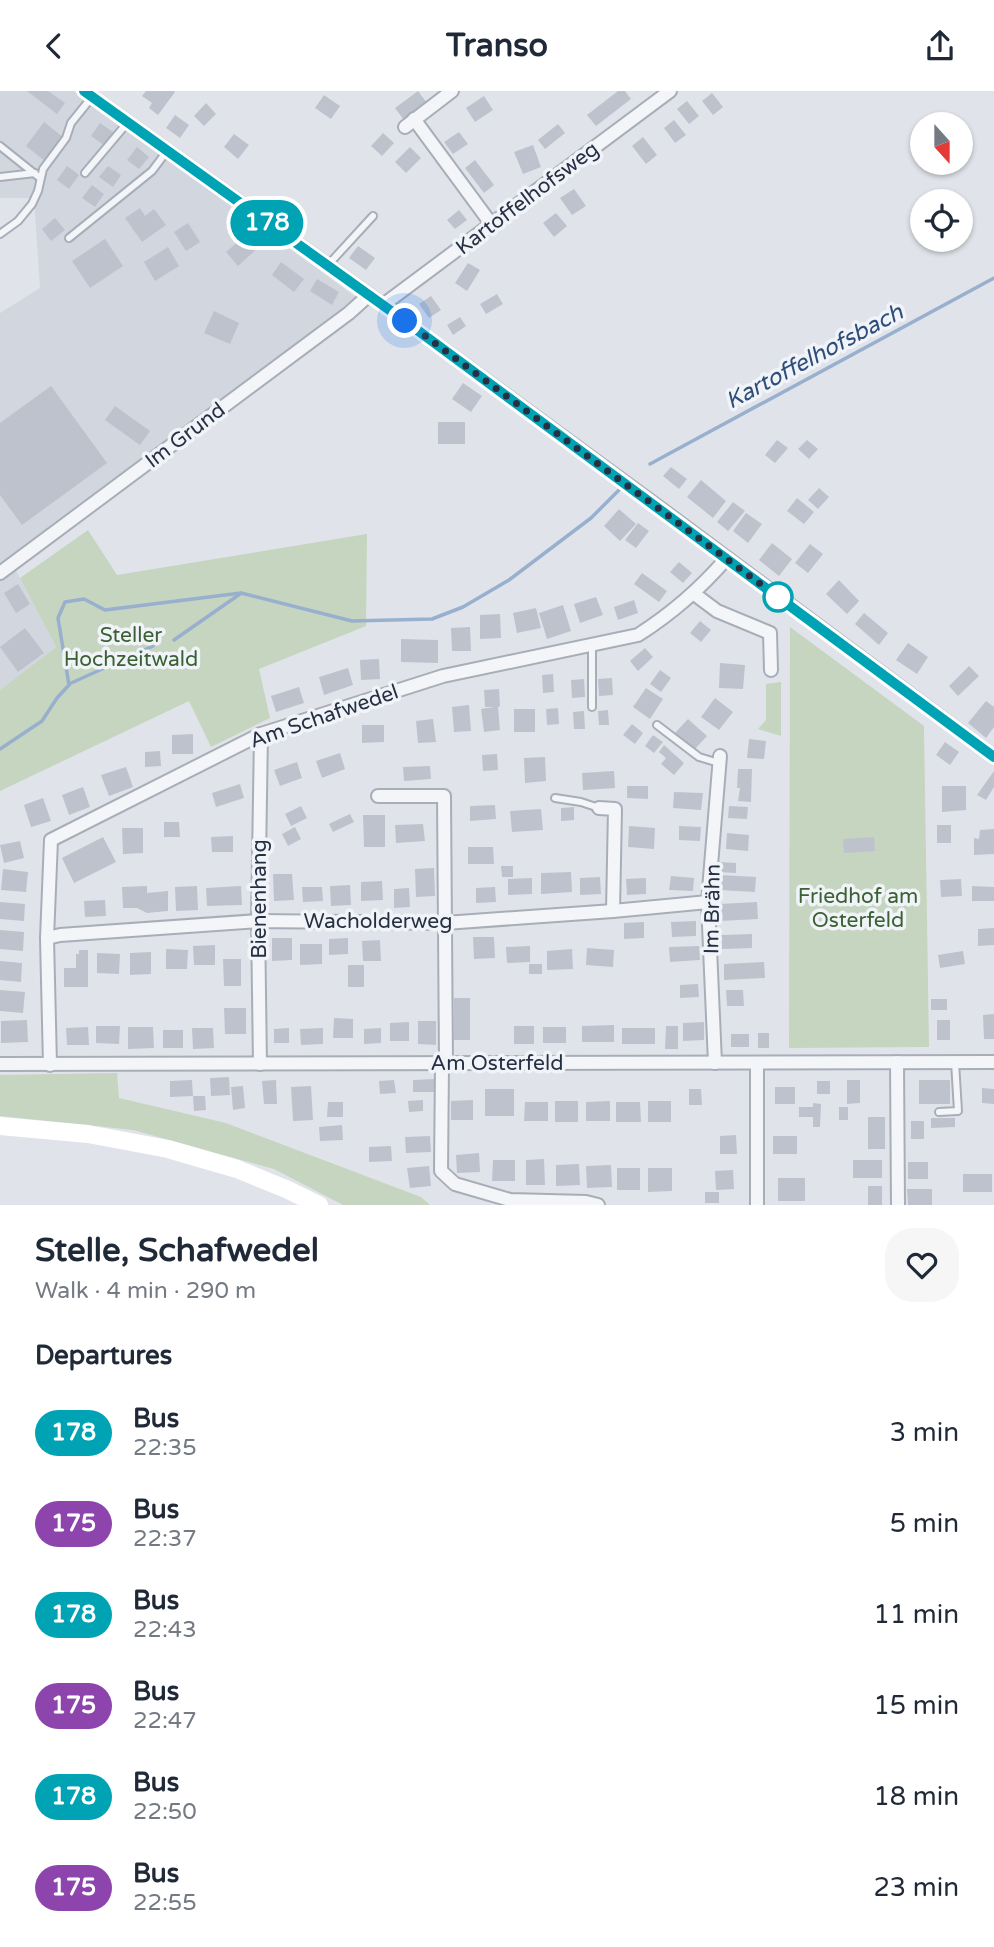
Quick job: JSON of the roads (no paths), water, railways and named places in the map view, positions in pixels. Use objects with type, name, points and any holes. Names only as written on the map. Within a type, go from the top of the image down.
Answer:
[{"type":"main road","points":[[0,1126],[88,1134],[167,1149],[237,1169],[319,1205]]},
{"type":"street","points":[[452,91],[409,123],[492,225]]},
{"type":"street","name":"Kartoffelhofsweg","points":[[383,305],[670,91]]},
{"type":"street","points":[[88,94],[383,305],[994,757]]},
{"type":"street","name":"Im Grund","points":[[0,573],[338,322],[369,295]]},
{"type":"street","name":"Am Schafwedel","points":[[50,1065],[47,938],[51,840],[261,734],[443,675],[638,635],[694,593],[726,559]]},
{"type":"street","points":[[694,593],[717,611],[770,633],[771,670]]},
{"type":"street","name":"Bienenhang","points":[[260,1064],[258,921],[261,734]]},
{"type":"street","name":"Im Brähn","points":[[715,1063],[708,902],[719,759]]},
{"type":"street","points":[[378,796],[444,796],[444,1064],[441,1171],[455,1184],[510,1200],[586,1202],[598,1205]]},
{"type":"street","points":[[598,808],[615,809],[613,911]]},
{"type":"street","name":"Wacholderweg","points":[[47,938],[258,921],[445,923],[708,902]]},
{"type":"street","points":[[897,1062],[898,1205]]},
{"type":"street","name":"Am Osterfeld","points":[[0,1064],[994,1062]]},
{"type":"street","points":[[757,1063],[757,1205]]},
{"type":"lane","points":[[0,177],[37,175],[66,138],[71,123],[88,94]]},
{"type":"lane","points":[[85,173],[128,123]]},
{"type":"lane","points":[[0,146],[37,175],[38,191],[18,222],[0,234]]},
{"type":"lane","points":[[69,238],[152,171],[167,151]]},
{"type":"lane","points":[[327,266],[373,216]]},
{"type":"lane","points":[[592,644],[592,707]]},
{"type":"lane","points":[[657,725],[699,757],[719,759]]},
{"type":"lane","points":[[555,798],[598,808]]},
{"type":"lane","points":[[939,1112],[958,1111],[955,1062]]},
{"type":"waterway","name":"Kartoffelhofsbach","points":[[650,464],[994,278]]},
{"type":"waterway","name":"Kartoffelhofsbach","points":[[0,749],[42,721],[69,685],[58,618],[65,602],[84,599],[105,610],[241,593],[352,621],[432,619],[463,607],[509,580],[591,518],[621,488]]},
{"type":"waterway","points":[[174,640],[240,594]]},
{"type":"waterway","points":[[69,684],[153,646]]},
{"type":"park label","name":"Steller Hochzeitwald","points":[[131,647]]},
{"type":"park label","name":"Friedhof am Osterfeld","points":[[858,908]]}]
